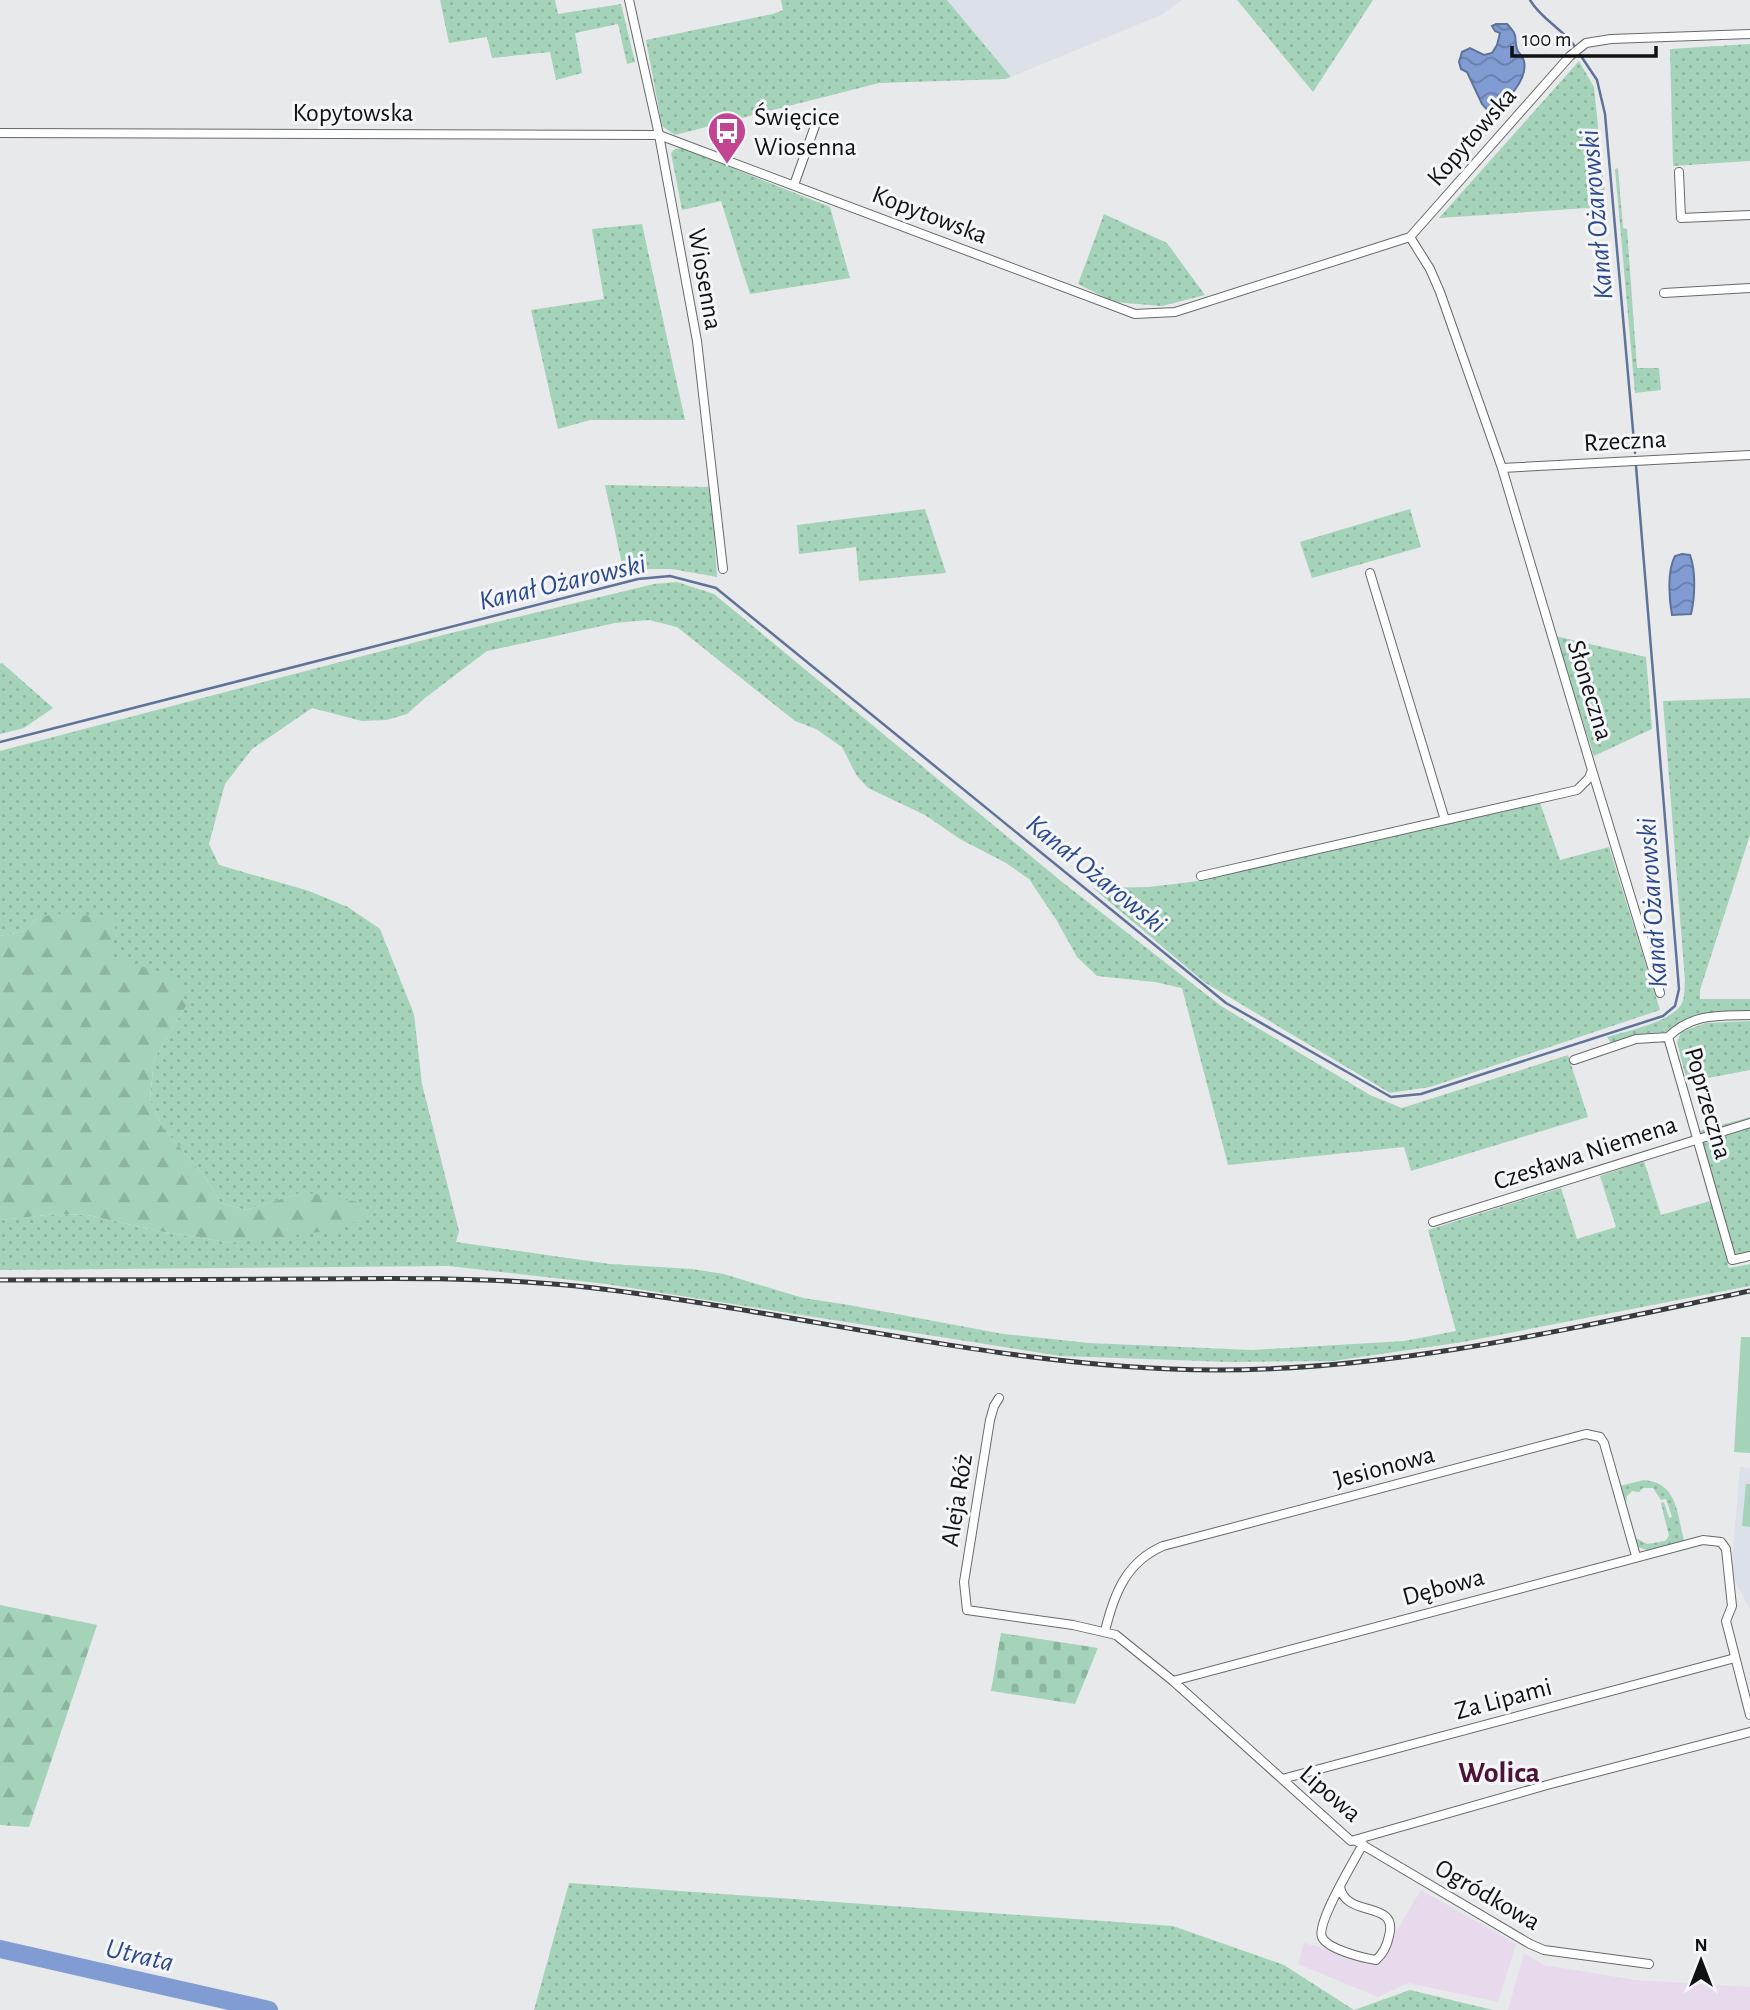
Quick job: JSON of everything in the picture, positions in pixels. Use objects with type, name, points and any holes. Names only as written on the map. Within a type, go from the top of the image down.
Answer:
[{"type":"street","name":"Wiosenna","points":[[629,0],[659,135],[697,341],[723,569]]},
{"type":"street","name":"Kopytowska","points":[[0,133],[659,135],[1135,314],[1175,312],[1410,237],[1586,43],[1611,39],[1750,34]]},
{"type":"street","points":[[794,185],[816,123]]},
{"type":"street","points":[[1679,172],[1681,218],[1750,215]]},
{"type":"street","name":"Słoneczna","points":[[1201,876],[1577,790],[1589,778],[1592,770],[1502,468],[1440,292],[1430,269],[1410,237]]},
{"type":"street","points":[[1664,293],[1750,288]]},
{"type":"street","name":"Rzeczna","points":[[1502,468],[1750,455]]},
{"type":"street","points":[[1370,573],[1445,820]]},
{"type":"street","points":[[1592,770],[1660,992]]},
{"type":"street","points":[[1574,1060],[1636,1039],[1668,1037],[1678,1028],[1703,1017],[1750,1015]]},
{"type":"street","name":"Poprzeczna","points":[[1668,1037],[1732,1260],[1750,1256]]},
{"type":"street","name":"Czesława Niemena","points":[[1433,1223],[1750,1123]]},
{"type":"street","name":"Aleja Róż","points":[[967,1611],[964,1582],[990,1420],[999,1398]]},
{"type":"street","name":"Jesionowa","points":[[1105,1631],[1111,1608],[1129,1571],[1139,1560],[1163,1546],[1586,1434],[1600,1437],[1605,1443],[1636,1556]]},
{"type":"street","name":"Dębowa","points":[[1173,1681],[1703,1539],[1715,1540],[1725,1545],[1732,1606],[1726,1621],[1735,1658]]},
{"type":"street","name":"Lipowa","points":[[967,1611],[1105,1631],[1116,1635],[1173,1681],[1351,1841],[1359,1842],[1547,1786],[1750,1732]]},
{"type":"street","points":[[1735,1658],[1750,1715]]},
{"type":"street","name":"Za Lipami","points":[[1282,1779],[1735,1658]]},
{"type":"street","points":[[1340,1887],[1349,1904],[1377,1912],[1390,1920],[1392,1925],[1386,1947],[1376,1960],[1328,1945],[1322,1938],[1322,1922],[1359,1842]]},
{"type":"street","name":"Ogródkowa","points":[[1359,1842],[1537,1947],[1649,1964]]},
{"type":"shaded area","points":[[947,0],[1182,0],[1161,15],[1011,77]]},
{"type":"shaded area","points":[[1740,1467],[1750,1468],[1750,1609],[1731,1574]]},
{"type":"shaded area","points":[[1421,1890],[1516,1944],[1498,2002],[1408,1983],[1378,1997],[1298,1964],[1304,1943],[1378,1962]]},
{"type":"shaded area","points":[[1524,1953],[1544,1965],[1635,1980],[1750,1987],[1750,2010],[1508,2010]]},
{"type":"green space","points":[[440,0],[555,0],[558,14],[621,4],[635,62],[627,64],[618,24],[575,33],[582,73],[556,80],[550,52],[492,58],[487,37],[449,43]]},
{"type":"green space","points":[[781,0],[947,0],[1011,77],[879,83],[675,135],[662,126],[646,40],[773,14],[783,10]]},
{"type":"green space","points":[[1237,0],[1373,0],[1313,92]]},
{"type":"green space","points":[[1750,44],[1750,161],[1673,166],[1670,49]]},
{"type":"green space","points":[[1579,61],[1594,87],[1606,203],[1603,207],[1439,218]]},
{"type":"green space","points":[[682,148],[830,207],[850,278],[750,294],[721,201],[682,210],[671,153]]},
{"type":"green space","points":[[1618,168],[1623,228],[1627,229],[1637,368],[1659,368],[1661,390],[1635,393],[1615,169]]},
{"type":"green space","points":[[1104,214],[1167,243],[1205,295],[1162,306],[1114,302],[1078,284]]},
{"type":"green space","points":[[642,224],[685,420],[590,420],[558,429],[531,310],[604,299],[592,229]]},
{"type":"green space","points":[[605,485],[711,487],[717,577],[672,569],[623,569]]},
{"type":"green space","points":[[925,509],[946,573],[859,581],[856,547],[799,554],[797,525]]},
{"type":"green space","points":[[1410,509],[1421,547],[1312,578],[1300,542]]},
{"type":"green space","points":[[677,582],[714,594],[1061,881],[1221,1006],[1370,1095],[1402,1108],[1568,1055],[1588,1117],[1411,1171],[1404,1147],[1228,1165],[1182,988],[1155,982],[1097,976],[1077,957],[1029,879],[925,815],[868,788],[857,776],[842,747],[816,729],[795,721],[677,627],[649,620],[615,623],[487,651],[407,714],[386,720],[362,721],[312,708],[252,749],[225,784],[209,844],[219,865],[309,891],[348,907],[380,929],[414,1014],[422,1084],[459,1231],[456,1242],[610,1264],[692,1269],[724,1274],[803,1298],[1003,1334],[1089,1343],[1252,1350],[1404,1341],[1456,1331],[1428,1230],[1561,1188],[1577,1239],[1616,1227],[1600,1176],[1644,1161],[1661,1215],[1710,1201],[1729,1268],[1750,1264],[1750,1286],[1463,1342],[1333,1361],[1230,1362],[1061,1356],[606,1284],[449,1266],[0,1270],[0,1220],[56,1214],[88,1215],[158,1231],[232,1243],[304,1192],[246,1210],[221,1203],[203,1174],[163,1128],[150,1100],[154,1059],[186,1006],[112,957],[37,918],[25,931],[0,936],[0,751],[447,634],[654,584]]},
{"type":"green space","points":[[1555,636],[1646,657],[1652,729],[1594,756]]},
{"type":"green space","points":[[0,664],[53,708],[24,728],[0,734]]},
{"type":"green space","points":[[1750,698],[1750,835],[1700,990],[1700,999],[1750,999],[1750,1013],[1700,1015],[1686,1020],[1669,1032],[1648,1033],[1611,1043],[1607,1037],[1659,1021],[1677,1010],[1684,998],[1685,981],[1663,701]]},
{"type":"green space","points":[[1540,803],[1560,860],[1609,847],[1660,1010],[1430,1087],[1390,1093],[1204,982],[1093,888],[1149,887],[1198,881]]},
{"type":"green space","points":[[54,914],[102,916],[116,922],[112,957],[179,978],[186,1006],[154,1059],[150,1100],[163,1128],[203,1174],[221,1203],[246,1210],[304,1192],[358,1202],[368,1217],[334,1230],[232,1243],[158,1231],[88,1215],[56,1214],[0,1220],[0,936],[25,931],[37,918]]},
{"type":"green space","points":[[1750,1021],[1750,1070],[1687,1082],[1677,1042],[1681,1032],[1706,1023]]},
{"type":"green space","points":[[1750,1117],[1750,1252],[1737,1255],[1731,1251],[1700,1131]]},
{"type":"green space","points":[[1741,1337],[1750,1337],[1750,1453],[1734,1452]]},
{"type":"green space","points":[[1644,1480],[1655,1482],[1670,1494],[1684,1541],[1647,1550],[1638,1547],[1624,1506],[1627,1506],[1636,1538],[1647,1544],[1665,1541],[1669,1536],[1661,1503],[1664,1502],[1669,1518],[1672,1517],[1666,1499],[1661,1500],[1653,1488],[1632,1491],[1624,1504],[1619,1486]]},
{"type":"green space","points":[[1746,1484],[1750,1484],[1750,1527],[1742,1526]]},
{"type":"green space","points":[[0,1605],[97,1625],[29,1827],[0,1825]]},
{"type":"green space","points":[[1001,1633],[1098,1648],[1075,1704],[991,1691]]},
{"type":"green space","points":[[569,1883],[1173,1926],[1284,1965],[1354,2010],[534,2010]]},
{"type":"green space","points":[[1410,1990],[1493,2010],[1354,2010]]},
{"type":"water","points":[[1507,24],[1513,32],[1524,66],[1515,90],[1490,113],[1482,104],[1467,72],[1461,69],[1459,62],[1462,52],[1470,48],[1484,55],[1492,53],[1500,33],[1492,26]]},
{"type":"water","points":[[1690,555],[1692,561],[1694,584],[1691,614],[1672,615],[1672,562],[1675,556]]},
{"type":"waterway","name":"Kanał Ożarowski","points":[[1530,0],[1576,48]]},
{"type":"waterway","name":"Kanał Ożarowski","points":[[1579,53],[1597,80],[1605,114],[1635,453]]},
{"type":"waterway","name":"Kanał Ożarowski","points":[[0,742],[638,579],[670,576],[716,588],[1226,1003],[1391,1097],[1421,1094],[1663,1016],[1675,1006],[1679,989],[1636,466]]},
{"type":"waterway","name":"Utrata","points":[[0,1949],[269,2010]]},
{"type":"railway","points":[[0,1280],[404,1278],[542,1283],[656,1296],[1055,1360],[1216,1370],[1284,1368],[1418,1355],[1551,1332],[1750,1291]]},
{"type":"place","name":"Święcice Wiosenna","points":[[727,165]]},
{"type":"district","name":"Wolica","points":[[1499,1772]]}]
